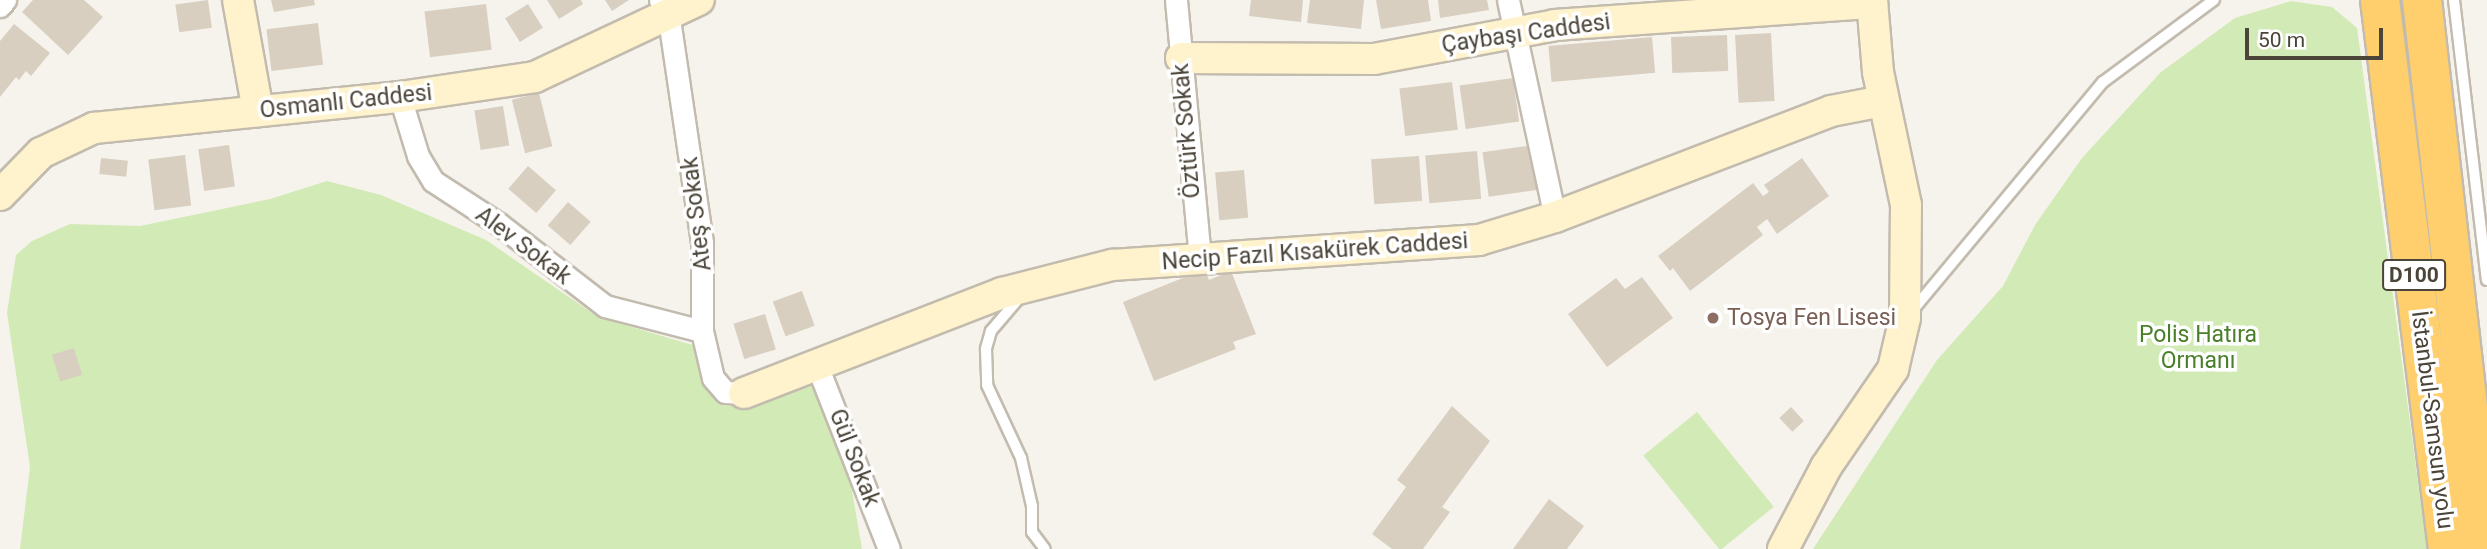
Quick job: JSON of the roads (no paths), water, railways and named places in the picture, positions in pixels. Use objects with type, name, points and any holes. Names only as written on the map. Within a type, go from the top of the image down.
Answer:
[{"type":"highway","name":"İstanbul-Samsun yolu","points":[[2380,0],[2448,549]]},
{"type":"highway","name":"İstanbul-Samsun yolu","points":[[2422,0],[2484,549]]},
{"type":"street","points":[[0,6],[5,0]]},
{"type":"street","points":[[238,0],[258,111]]},
{"type":"street","name":"Osmanlı Caddesi","points":[[4,182],[57,143],[94,128],[400,97],[535,77],[664,6],[699,0]]},
{"type":"street","name":"Öztürk Sokak","points":[[1176,0],[1200,261]]},
{"type":"street","points":[[1508,0],[1555,217]]},
{"type":"street","points":[[1783,549],[1826,467],[1893,369],[1905,318],[1906,205],[1883,101],[1872,2]]},
{"type":"street","name":"Çaybaşı Caddesi","points":[[1181,58],[1362,60],[1516,31],[1872,2]]},
{"type":"street","name":"Ateş Sokak","points":[[664,6],[702,243],[702,331],[713,378],[724,392],[744,393]]},
{"type":"street","name":"Alev Sokak","points":[[400,97],[418,156],[433,181],[499,224],[605,306],[702,331]]},
{"type":"street","name":"Necip Fazıl Kısakürek Caddesi","points":[[744,393],[818,368],[1030,286],[1112,265],[1479,240],[1555,217],[1831,111],[1883,101]]},
{"type":"street","name":"Gül Sokak","points":[[818,368],[889,549]]},
{"type":"lane","points":[[1905,318],[2102,82],[2214,0]]},
{"type":"lane","points":[[2454,0],[2487,281]]},
{"type":"lane","points":[[1030,286],[991,331],[986,367],[991,398],[1021,457],[1032,506],[1032,532],[1045,549]]},
{"type":"place","name":"Tosya Fen Lisesi","points":[[1713,318]]},
{"type":"park label","name":"Polis Hatıra Ormanı","points":[[2198,348]]}]
